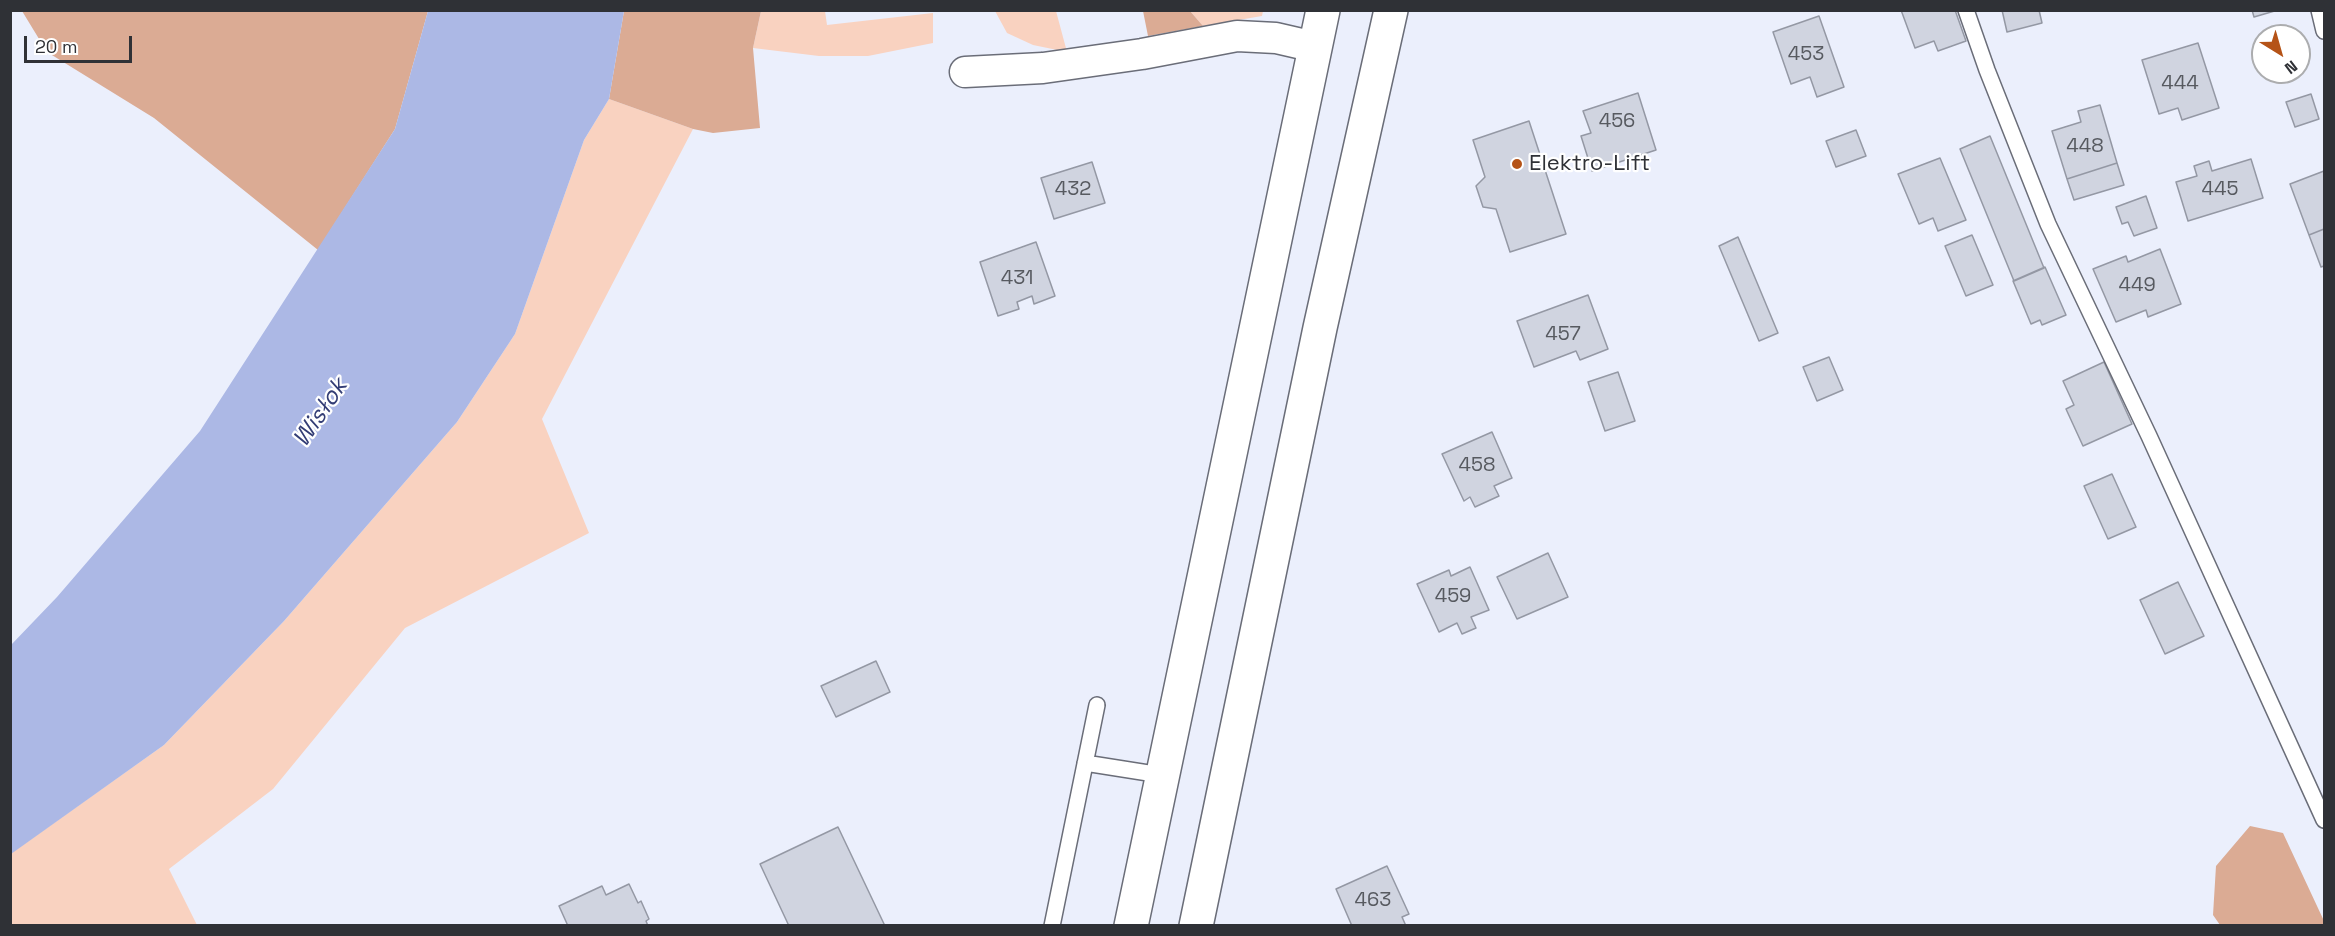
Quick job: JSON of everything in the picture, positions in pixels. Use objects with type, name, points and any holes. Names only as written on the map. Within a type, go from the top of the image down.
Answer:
[{"type":"main road","points":[[1131,926],[1323,10]]},
{"type":"main road","points":[[1196,926],[1320,328],[1391,10]]},
{"type":"street","points":[[964,72],[1043,68],[1142,54],[1237,36],[1276,38],[1315,47]]},
{"type":"lane","points":[[1966,10],[1987,70],[2052,232],[2154,447],[2325,820]]},
{"type":"lane","points":[[2319,10],[2325,31]]},
{"type":"lane","points":[[1052,926],[1096,705]]},
{"type":"lane","points":[[1084,763],[1161,775]]},
{"type":"shaded area","points":[[22,11],[428,11],[395,129],[318,250],[154,118],[47,52]]},
{"type":"shaded area","points":[[624,11],[761,11],[753,48],[760,128],[713,133],[693,129],[609,99]]},
{"type":"shaded area","points":[[761,11],[825,11],[827,25],[933,13],[933,43],[868,56],[819,56],[753,48]]},
{"type":"shaded area","points":[[995,11],[1056,11],[1067,52],[1033,45],[1007,33]]},
{"type":"shaded area","points":[[1143,11],[1190,11],[1203,26],[1148,36]]},
{"type":"shaded area","points":[[1190,11],[1263,11],[1262,16],[1203,26]]},
{"type":"shaded area","points":[[609,99],[693,129],[542,419],[589,533],[405,628],[273,789],[169,869],[197,925],[11,925],[10,854],[164,745],[284,621],[457,422],[515,334],[584,140]]},
{"type":"shaded area","points":[[2250,826],[2283,833],[2324,925],[2220,925],[2213,915],[2216,866]]},
{"type":"water","name":"Wisłok","points":[[428,11],[624,11],[609,99],[584,140],[515,334],[457,422],[284,621],[164,745],[11,854],[11,645],[57,597],[200,431],[395,129]]},
{"type":"building","points":[[1901,10],[1955,10],[1966,41],[1938,51],[1934,41],[1915,48]]},
{"type":"building","points":[[2002,10],[2039,10],[2042,23],[2007,32]]},
{"type":"building","points":[[2252,10],[2278,10],[2254,17]]},
{"type":"building","points":[[1819,16],[1844,87],[1817,97],[1810,77],[1791,84],[1773,32]]},
{"type":"building","points":[[2198,43],[2219,108],[2182,120],[2178,108],[2159,114],[2142,60]]},
{"type":"building","points":[[1638,93],[1656,150],[1592,171],[1581,136],[1591,133],[1583,111]]},
{"type":"building","points":[[2311,94],[2319,119],[2295,127],[2286,102]]},
{"type":"building","points":[[2100,105],[2117,163],[2067,179],[2052,131],[2081,122],[2078,111]]},
{"type":"building","points":[[1529,121],[1566,234],[1510,252],[1496,209],[1483,207],[1476,186],[1485,177],[1473,140]]},
{"type":"building","points":[[1856,130],[1866,156],[1836,167],[1826,141]]},
{"type":"building","points":[[1990,136],[2044,268],[2014,281],[1960,149]]},
{"type":"building","points":[[1940,158],[1966,220],[1938,231],[1933,218],[1919,224],[1898,174]]},
{"type":"building","points":[[2251,159],[2263,198],[2188,221],[2176,182],[2197,176],[2194,166],[2209,161],[2212,171]]},
{"type":"building","points":[[1092,162],[1105,203],[1054,219],[1041,178]]},
{"type":"building","points":[[2117,163],[2124,185],[2074,200],[2067,179]]},
{"type":"building","points":[[2324,171],[2324,229],[2309,235],[2290,184]]},
{"type":"building","points":[[2146,196],[2157,228],[2134,236],[2128,222],[2122,224],[2116,207]]},
{"type":"building","points":[[2324,229],[2324,266],[2321,267],[2309,235]]},
{"type":"building","points":[[1972,235],[1993,285],[1966,296],[1945,246]]},
{"type":"building","points":[[1738,237],[1778,333],[1759,341],[1719,246]]},
{"type":"building","points":[[1036,242],[1055,296],[1034,304],[1032,296],[1017,302],[1019,309],[998,316],[980,262]]},
{"type":"building","points":[[2160,249],[2181,304],[2148,317],[2146,310],[2116,322],[2093,269],[2126,256],[2128,262]]},
{"type":"building","points":[[2045,267],[2066,315],[2042,325],[2040,320],[2031,324],[2013,281]]},
{"type":"building","points":[[1588,295],[1608,349],[1580,360],[1576,351],[1534,367],[1517,321]]},
{"type":"building","points":[[1829,357],[1843,390],[1817,401],[1803,367]]},
{"type":"building","points":[[2104,362],[2132,424],[2083,446],[2066,409],[2074,405],[2063,381]]},
{"type":"building","points":[[1618,372],[1635,421],[1605,431],[1588,382]]},
{"type":"building","points":[[1492,432],[1512,478],[1494,486],[1499,496],[1475,507],[1470,497],[1464,501],[1442,454]]},
{"type":"building","points":[[2112,474],[2136,527],[2108,539],[2084,486]]},
{"type":"building","points":[[1548,553],[1568,597],[1517,619],[1497,577]]},
{"type":"building","points":[[1470,567],[1489,610],[1471,617],[1476,628],[1462,634],[1457,623],[1439,632],[1417,584],[1449,570],[1451,576]]},
{"type":"building","points":[[2178,582],[2204,636],[2165,654],[2140,600]]},
{"type":"building","points":[[876,661],[890,692],[836,717],[821,686]]},
{"type":"building","points":[[838,827],[885,926],[789,926],[760,864]]},
{"type":"building","points":[[1387,866],[1409,914],[1402,917],[1406,926],[1352,926],[1336,889]]},
{"type":"building","points":[[629,884],[638,903],[641,901],[649,919],[646,921],[648,926],[568,926],[559,906],[602,886],[606,895]]},
{"type":"place","name":"Elektro-Lift","points":[[1517,164]]}]
